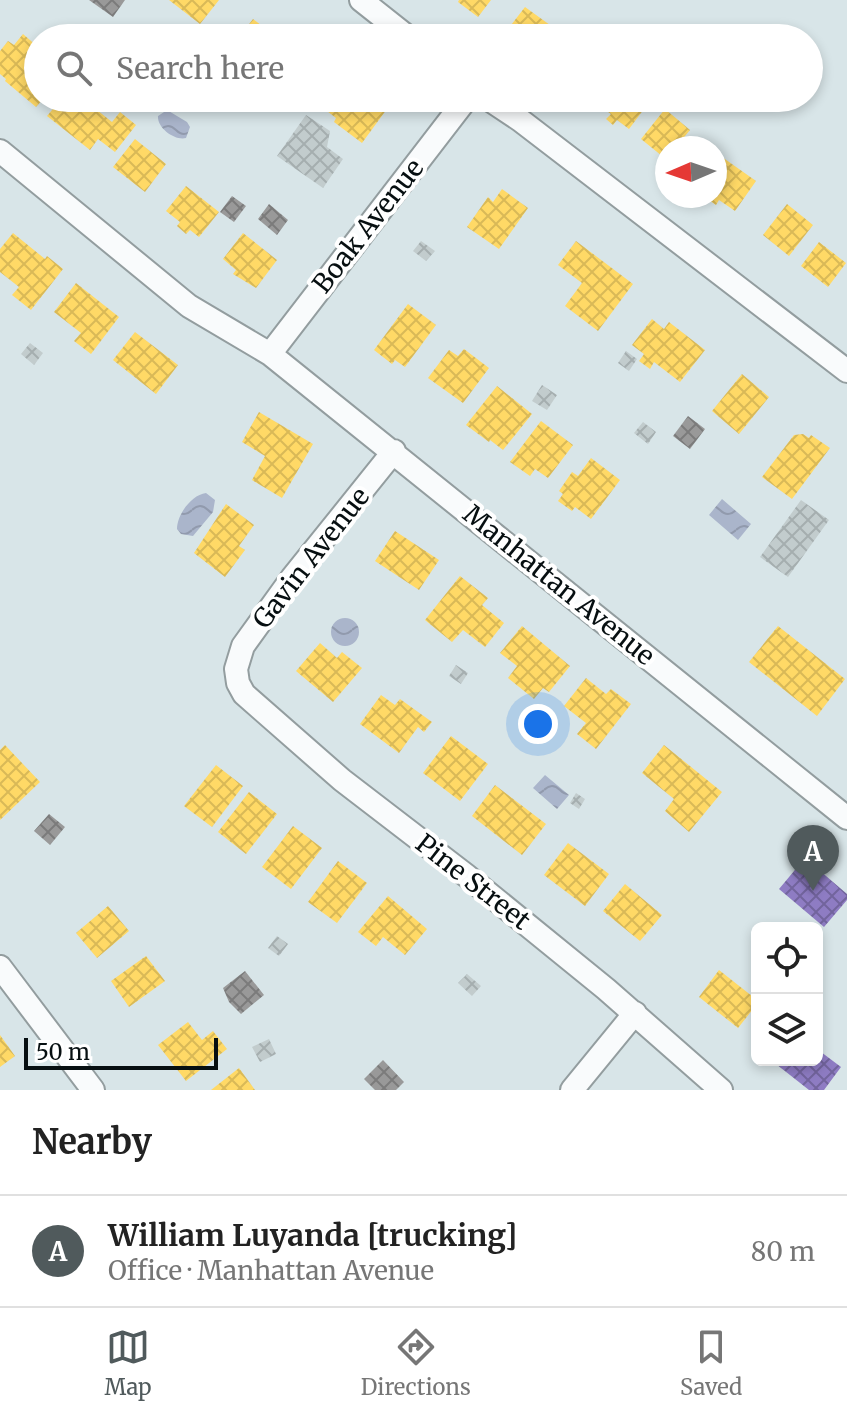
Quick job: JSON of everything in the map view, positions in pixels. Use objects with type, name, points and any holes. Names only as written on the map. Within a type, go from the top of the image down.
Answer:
[{"type":"street","points":[[361,0],[391,24]]},
{"type":"street","name":"Boak Avenue","points":[[270,354],[456,112]]},
{"type":"street","points":[[508,112],[847,371]]},
{"type":"street","name":"Manhattan Avenue","points":[[0,151],[189,306],[270,354],[394,451],[847,818]]},
{"type":"street","name":"Gavin Avenue","points":[[236,669],[243,646],[292,578],[394,451]]},
{"type":"street","name":"Pine Street","points":[[236,669],[244,694],[342,780],[467,876],[635,1013],[721,1090]]},
{"type":"street","points":[[0,967],[93,1090]]},
{"type":"street","points":[[572,1090],[635,1013]]},
{"type":"water","points":[[170,112],[187,122],[190,127],[186,138],[172,136],[160,125],[158,116]]},
{"type":"water","points":[[206,493],[215,500],[213,512],[193,536],[181,534],[177,529],[182,512],[195,498]]},
{"type":"water","points":[[722,499],[751,524],[738,540],[709,515]]},
{"type":"water","points":[[345,618],[355,622],[359,632],[355,642],[345,646],[335,642],[331,632],[335,622]]},
{"type":"water","points":[[545,775],[569,795],[557,809],[533,788]]},
{"type":"building: Homes","points":[[169,0],[219,0],[200,24]]},
{"type":"building: Homes","points":[[459,0],[491,0],[478,17]]},
{"type":"building: Homes","points":[[525,7],[549,24],[512,24]]},
{"type":"building: Homes","points":[[24,35],[24,97],[0,74],[0,51],[8,41],[14,45]]},
{"type":"building: Homes","points":[[50,112],[100,112],[112,122],[120,112],[136,125],[115,152],[98,139],[90,150],[47,116]]},
{"type":"building: Homes","points":[[328,112],[385,112],[362,143],[334,122],[336,118]]},
{"type":"building: Homes","points":[[608,112],[642,112],[629,129],[617,120],[613,125],[606,119],[611,114]]},
{"type":"building: Homes","points":[[663,112],[669,112],[690,130],[685,136],[655,136],[655,150],[641,139]]},
{"type":"building: Homes","points":[[135,139],[166,164],[145,192],[113,167]]},
{"type":"building: Homes","points":[[727,161],[756,181],[735,211],[727,206]]},
{"type":"building: Homes","points":[[186,186],[219,212],[199,237],[190,230],[186,234],[177,226],[180,222],[166,211]]},
{"type":"building: Homes","points":[[502,189],[528,208],[499,249],[467,227],[488,197],[493,202]]},
{"type":"building: Homes","points":[[787,204],[813,225],[789,256],[763,235]]},
{"type":"building: Homes","points":[[13,233],[45,259],[47,256],[63,269],[31,310],[12,295],[19,287],[0,272],[0,249]]},
{"type":"building: Homes","points":[[243,233],[277,260],[256,288],[233,274],[236,270],[223,259]]},
{"type":"building: Homes","points":[[576,241],[633,284],[598,331],[565,306],[582,283],[558,265]]},
{"type":"building: Homes","points":[[819,242],[846,263],[828,287],[801,266]]},
{"type":"building: Homes","points":[[76,283],[119,317],[91,354],[74,341],[81,333],[54,312]]},
{"type":"building: Homes","points":[[408,304],[436,325],[405,367],[395,360],[392,364],[374,350]]},
{"type":"building: Homes","points":[[652,319],[664,329],[669,322],[705,350],[680,382],[654,362],[650,369],[639,361],[644,354],[632,345]]},
{"type":"building: Homes","points":[[135,332],[178,365],[156,394],[113,360]]},
{"type":"building: Homes","points":[[464,349],[489,368],[463,403],[428,378],[449,350],[458,356]]},
{"type":"building: Homes","points":[[742,374],[769,397],[739,434],[712,411]]},
{"type":"building: Homes","points":[[497,386],[532,414],[503,450],[466,425]]},
{"type":"building: Homes","points":[[259,412],[313,444],[282,498],[252,480],[265,456],[242,442]]},
{"type":"building: Homes","points":[[541,421],[573,445],[548,478],[535,469],[530,476],[510,462]]},
{"type":"building: Homes","points":[[803,434],[809,438],[811,435],[830,448],[792,499],[762,477],[794,435]]},
{"type":"building: Homes","points":[[591,458],[620,480],[591,519],[575,507],[572,511],[558,501],[563,494],[559,491],[572,472],[578,476]]},
{"type":"building: Homes","points":[[226,504],[254,525],[239,546],[245,550],[225,577],[194,553]]},
{"type":"building: Homes","points":[[395,531],[439,560],[419,590],[375,561]]},
{"type":"building: Homes","points":[[460,576],[488,598],[482,605],[504,623],[485,647],[463,630],[452,642],[425,620]]},
{"type":"building: Homes","points":[[522,626],[570,666],[549,692],[543,688],[534,699],[508,678],[517,666],[500,653]]},
{"type":"building: Homes","points":[[778,626],[845,679],[817,716],[749,662]]},
{"type":"building: Homes","points":[[320,643],[337,658],[342,652],[362,668],[333,702],[296,671]]},
{"type":"building: Homes","points":[[586,678],[606,694],[611,689],[631,704],[596,749],[577,734],[586,723],[564,706]]},
{"type":"building: Homes","points":[[381,695],[395,705],[400,699],[432,722],[424,732],[418,727],[399,753],[360,724]]},
{"type":"building: Homes","points":[[451,736],[488,764],[460,801],[423,773]]},
{"type":"building: Homes","points":[[5,745],[40,782],[0,820],[0,750]]},
{"type":"building: Homes","points":[[664,745],[722,792],[689,832],[665,811],[674,799],[642,773]]},
{"type":"building: Homes","points":[[216,765],[243,786],[212,827],[184,806]]},
{"type":"building: Homes","points":[[495,785],[546,824],[522,855],[472,816]]},
{"type":"building: Homes","points":[[249,792],[277,814],[246,854],[218,832]]},
{"type":"building: Homes","points":[[293,826],[322,848],[291,889],[262,867]]},
{"type":"building: Homes","points":[[568,843],[609,874],[585,906],[544,875]]},
{"type":"building: Homes","points":[[338,861],[367,883],[337,923],[308,902]]},
{"type":"building: Homes","points":[[625,884],[662,915],[640,941],[603,911]]},
{"type":"building: Homes","points":[[388,896],[427,929],[405,955],[383,937],[376,946],[358,932]]},
{"type":"building: Homes","points":[[108,906],[129,931],[97,958],[76,933]]},
{"type":"building: Homes","points":[[146,956],[165,981],[129,1007],[111,981]]},
{"type":"building: Homes","points":[[719,970],[751,995],[751,1012],[738,1028],[699,997]]},
{"type":"building: Homes","points":[[188,1022],[202,1040],[213,1031],[227,1049],[186,1081],[158,1045]]},
{"type":"building: Homes","points":[[0,1035],[15,1056],[0,1067]]},
{"type":"building: Homes","points":[[239,1068],[255,1090],[211,1090]]},
{"type":"building: Offices","points":[[805,858],[847,894],[847,900],[824,927],[823,922],[818,922],[779,889]]},
{"type":"building: Offices","points":[[823,1054],[841,1067],[824,1090],[809,1090],[779,1066],[823,1066]]},
{"type":"building: Industry","points":[[89,0],[125,0],[113,17]]},
{"type":"building: Industry","points":[[232,196],[246,206],[234,222],[220,212]]},
{"type":"building: Industry","points":[[269,204],[288,220],[277,235],[258,219]]},
{"type":"building: Industry","points":[[688,416],[705,429],[690,449],[673,436]]},
{"type":"building: Industry","points":[[49,814],[65,827],[50,845],[34,831]]},
{"type":"building: Industry","points":[[245,971],[264,995],[241,1014],[229,1002],[223,988]]},
{"type":"building: Industry","points":[[383,1060],[404,1082],[396,1090],[375,1090],[364,1079]]},
{"type":"building: Other","points":[[306,115],[330,131],[327,147],[343,159],[323,188],[277,156]]},
{"type":"building: Other","points":[[421,241],[435,251],[426,261],[413,251]]},
{"type":"building: Other","points":[[30,343],[43,353],[34,365],[21,354]]},
{"type":"building: Other","points":[[626,351],[637,359],[629,371],[618,363]]},
{"type":"building: Other","points":[[542,385],[557,395],[547,410],[532,401]]},
{"type":"building: Other","points":[[643,422],[656,432],[648,444],[634,433]]},
{"type":"building: Other","points":[[801,500],[829,520],[788,577],[760,557]]},
{"type":"building: Other","points":[[456,665],[468,673],[461,684],[449,676]]},
{"type":"building: Other","points":[[576,793],[585,799],[579,809],[570,803]]},
{"type":"building: Other","points":[[277,936],[288,944],[279,956],[268,948]]},
{"type":"building: Other","points":[[467,974],[481,986],[472,996],[458,983]]},
{"type":"building: Other","points":[[269,1039],[276,1054],[260,1062],[252,1047]]},
{"type":"place","name":"William Luyanda [trucking]","points":[[813,891]]}]
